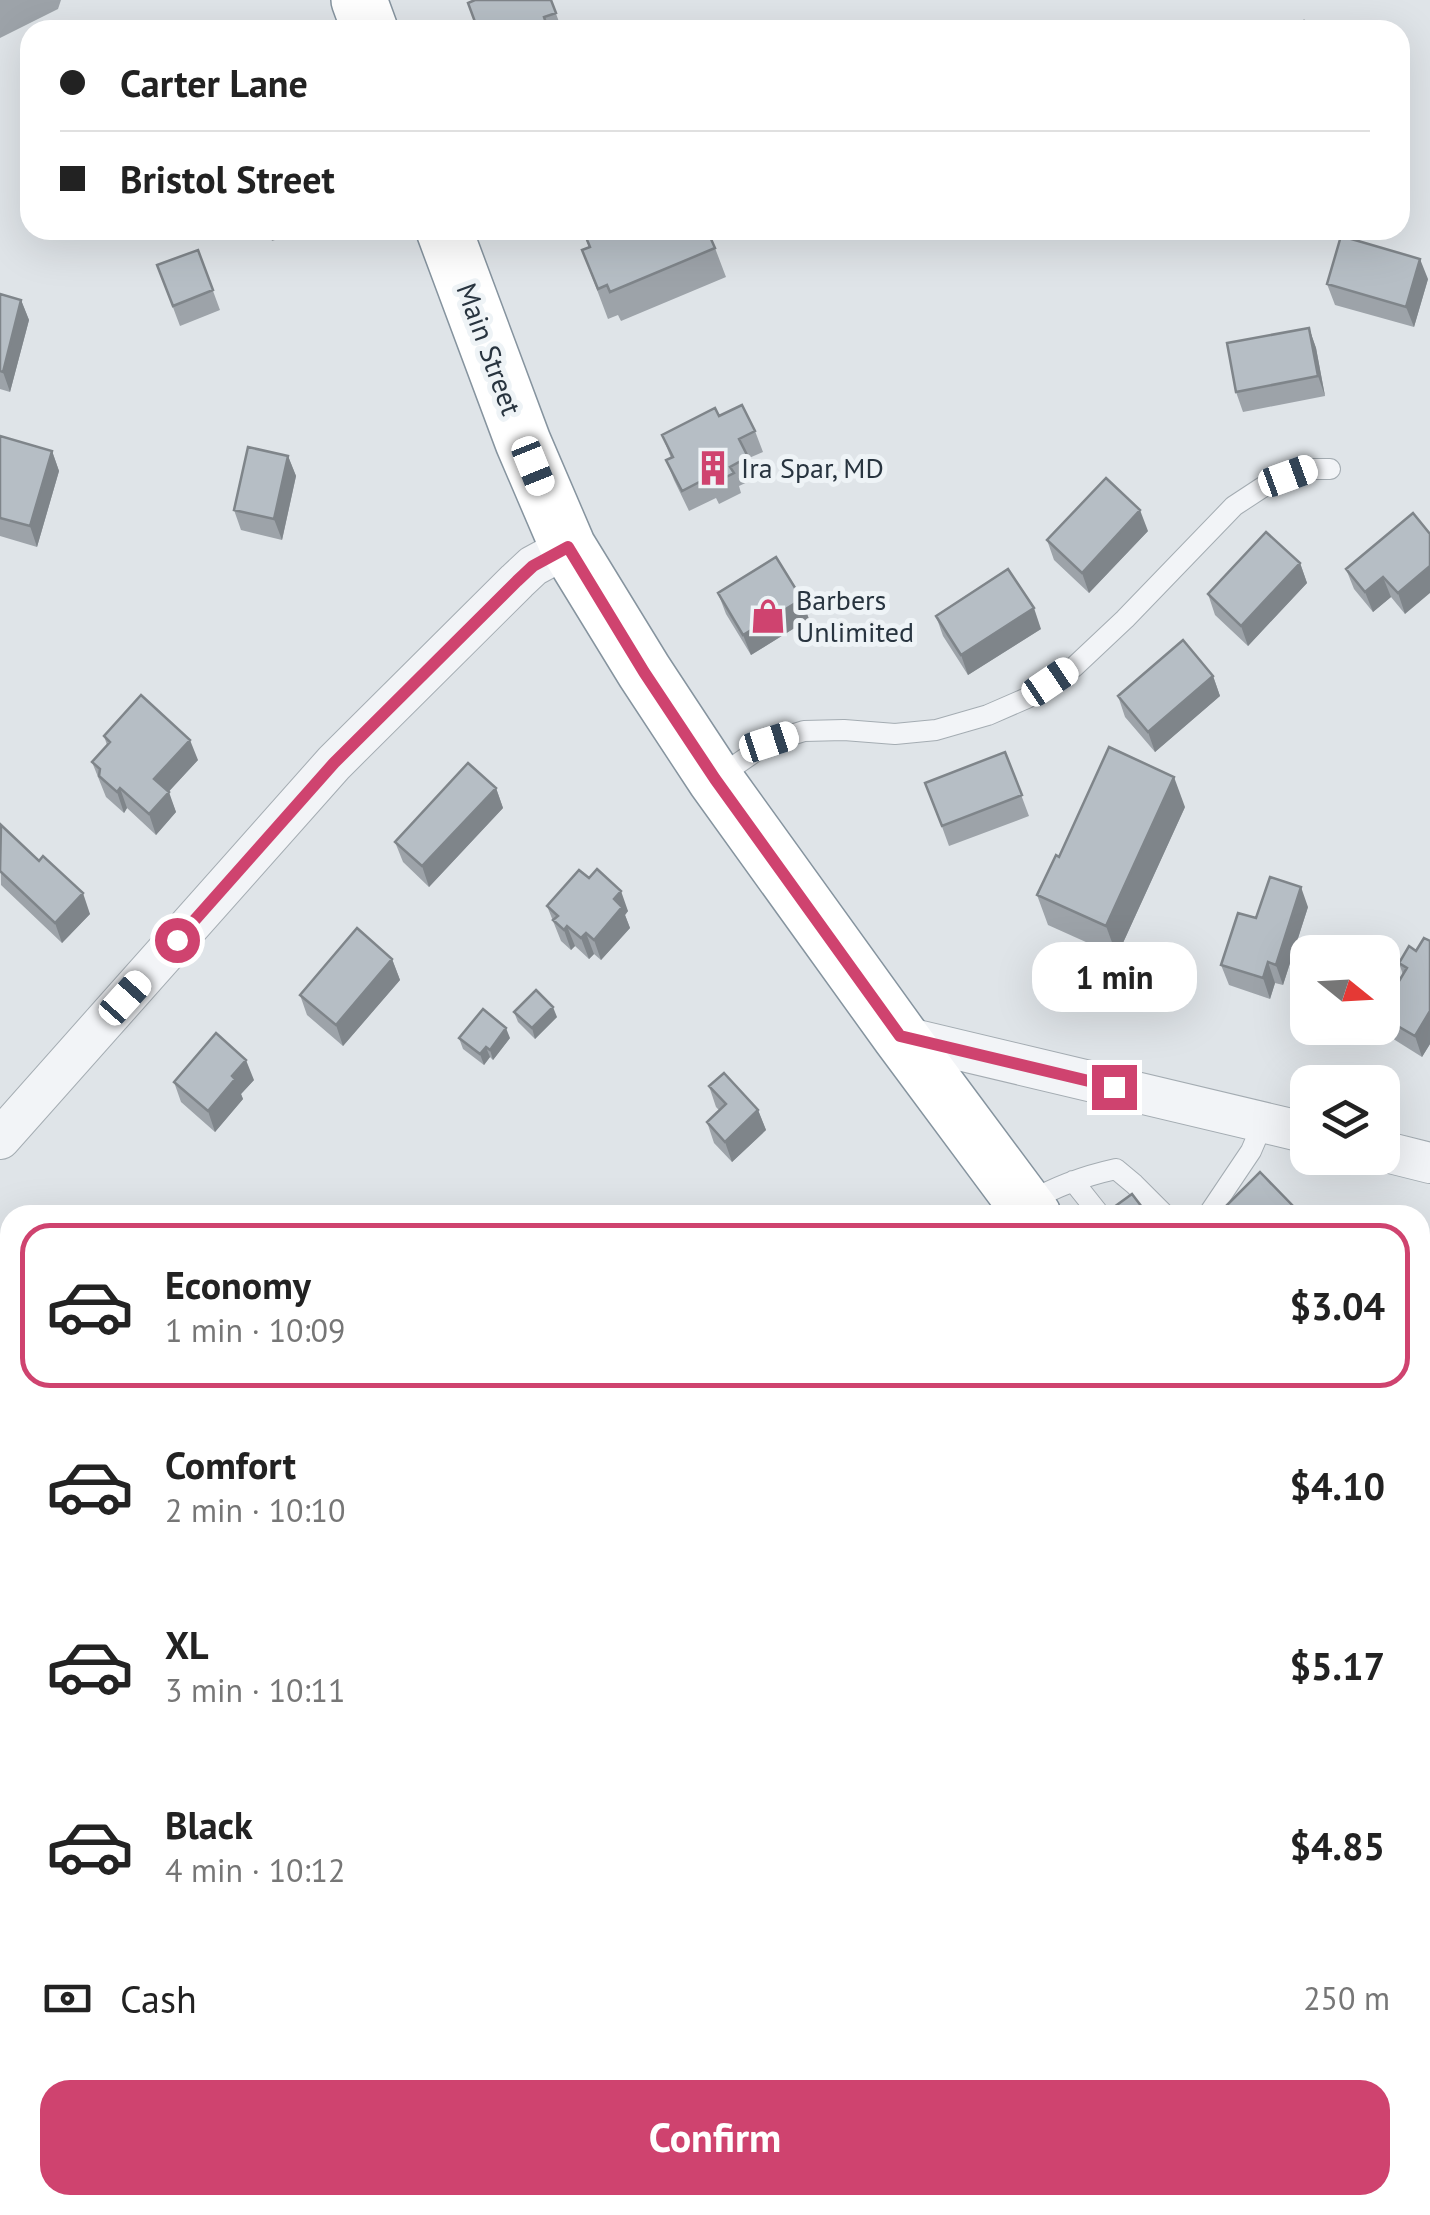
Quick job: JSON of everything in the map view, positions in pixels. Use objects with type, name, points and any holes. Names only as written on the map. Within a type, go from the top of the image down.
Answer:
[{"type":"highway","name":"Main Street","points":[[448,240],[523,442],[568,547],[644,672],[715,779],[900,1036],[1044,1200]]},
{"type":"street","points":[[0,1139],[334,763],[533,566],[568,547]]},
{"type":"street","points":[[900,1036],[1290,1129]]},
{"type":"street","points":[[1400,1156],[1430,1163]]},
{"type":"lane","points":[[715,779],[769,742],[804,731],[895,734],[936,730],[988,715],[1027,698],[1074,666],[1125,619],[1234,506],[1270,483],[1307,469],[1330,468]]},
{"type":"lane","points":[[1215,1205],[1251,1152],[1263,1122]]},
{"type":"lane","points":[[1044,1200],[1116,1169],[1155,1205]]},
{"type":"building","points":[[551,0],[556,13],[544,17],[545,20],[474,20],[468,3]]},
{"type":"building","points":[[587,240],[711,240],[715,248],[610,292],[607,285],[598,289],[582,250],[590,247]]},
{"type":"building","points":[[1340,240],[1355,240],[1420,259],[1406,307],[1327,284]]},
{"type":"building","points":[[198,250],[213,290],[173,306],[157,265]]},
{"type":"building","points":[[0,294],[21,300],[3,372],[0,371]]},
{"type":"building","points":[[1309,328],[1318,376],[1236,392],[1227,343]]},
{"type":"building","points":[[742,405],[755,431],[739,439],[748,457],[730,467],[734,473],[712,484],[709,477],[682,491],[666,460],[673,457],[662,435],[715,408],[719,416]]},
{"type":"building","points":[[0,436],[52,451],[30,526],[0,518]]},
{"type":"building","points":[[248,447],[288,456],[274,519],[234,510]]},
{"type":"building","points":[[1106,478],[1140,510],[1082,573],[1047,540]]},
{"type":"building","points":[[1413,513],[1430,534],[1430,566],[1398,593],[1383,577],[1365,592],[1346,569]]},
{"type":"building","points":[[1266,532],[1300,563],[1241,626],[1208,594]]},
{"type":"building","points":[[776,557],[802,599],[743,635],[718,593]]},
{"type":"building","points":[[1008,569],[1034,608],[961,655],[936,616]]},
{"type":"building","points":[[1183,640],[1213,676],[1148,732],[1118,696]]},
{"type":"building","points":[[141,695],[190,740],[154,779],[169,792],[149,814],[120,788],[117,792],[99,776],[100,769],[92,762],[110,742],[104,736]]},
{"type":"building","points":[[1109,747],[1174,777],[1106,926],[1037,895],[1056,855],[1059,857]]},
{"type":"building","points":[[1005,752],[1022,795],[942,826],[925,783]]},
{"type":"building","points":[[468,763],[496,788],[422,866],[395,842]]},
{"type":"building","points":[[1,825],[39,861],[43,856],[83,893],[55,923],[0,871]]},
{"type":"building","points":[[597,869],[621,891],[614,899],[622,907],[594,940],[586,933],[581,938],[567,926],[564,930],[553,920],[558,916],[547,906],[579,870],[589,878]]},
{"type":"building","points":[[1270,877],[1301,887],[1276,965],[1268,962],[1263,978],[1221,965],[1238,913],[1256,918]]},
{"type":"building","points":[[357,928],[392,959],[336,1025],[300,995]]},
{"type":"building","points":[[1424,938],[1430,941],[1430,1011],[1415,1036],[1400,1027],[1400,979],[1407,968],[1400,961],[1409,946],[1416,951]]},
{"type":"building","points":[[536,990],[553,1007],[532,1028],[514,1012]]},
{"type":"building","points":[[483,1009],[506,1028],[490,1050],[486,1047],[480,1054],[459,1038]]},
{"type":"building","points":[[216,1033],[246,1060],[208,1111],[174,1082]]},
{"type":"building","points":[[724,1073],[758,1110],[725,1142],[707,1122],[726,1104],[709,1086]]},
{"type":"building","points":[[1260,1172],[1292,1205],[1227,1205]]},
{"type":"building","points":[[1132,1194],[1140,1205],[1117,1205]]},
{"type":"place","name":"Ira Spar, MD","points":[[713,468]]},
{"type":"place","name":"Barbers Unlimited","points":[[768,616]]},
{"type":"route","points":[[177,940],[334,763],[533,566],[568,547],[715,779],[900,1036],[1114,1087]]}]
